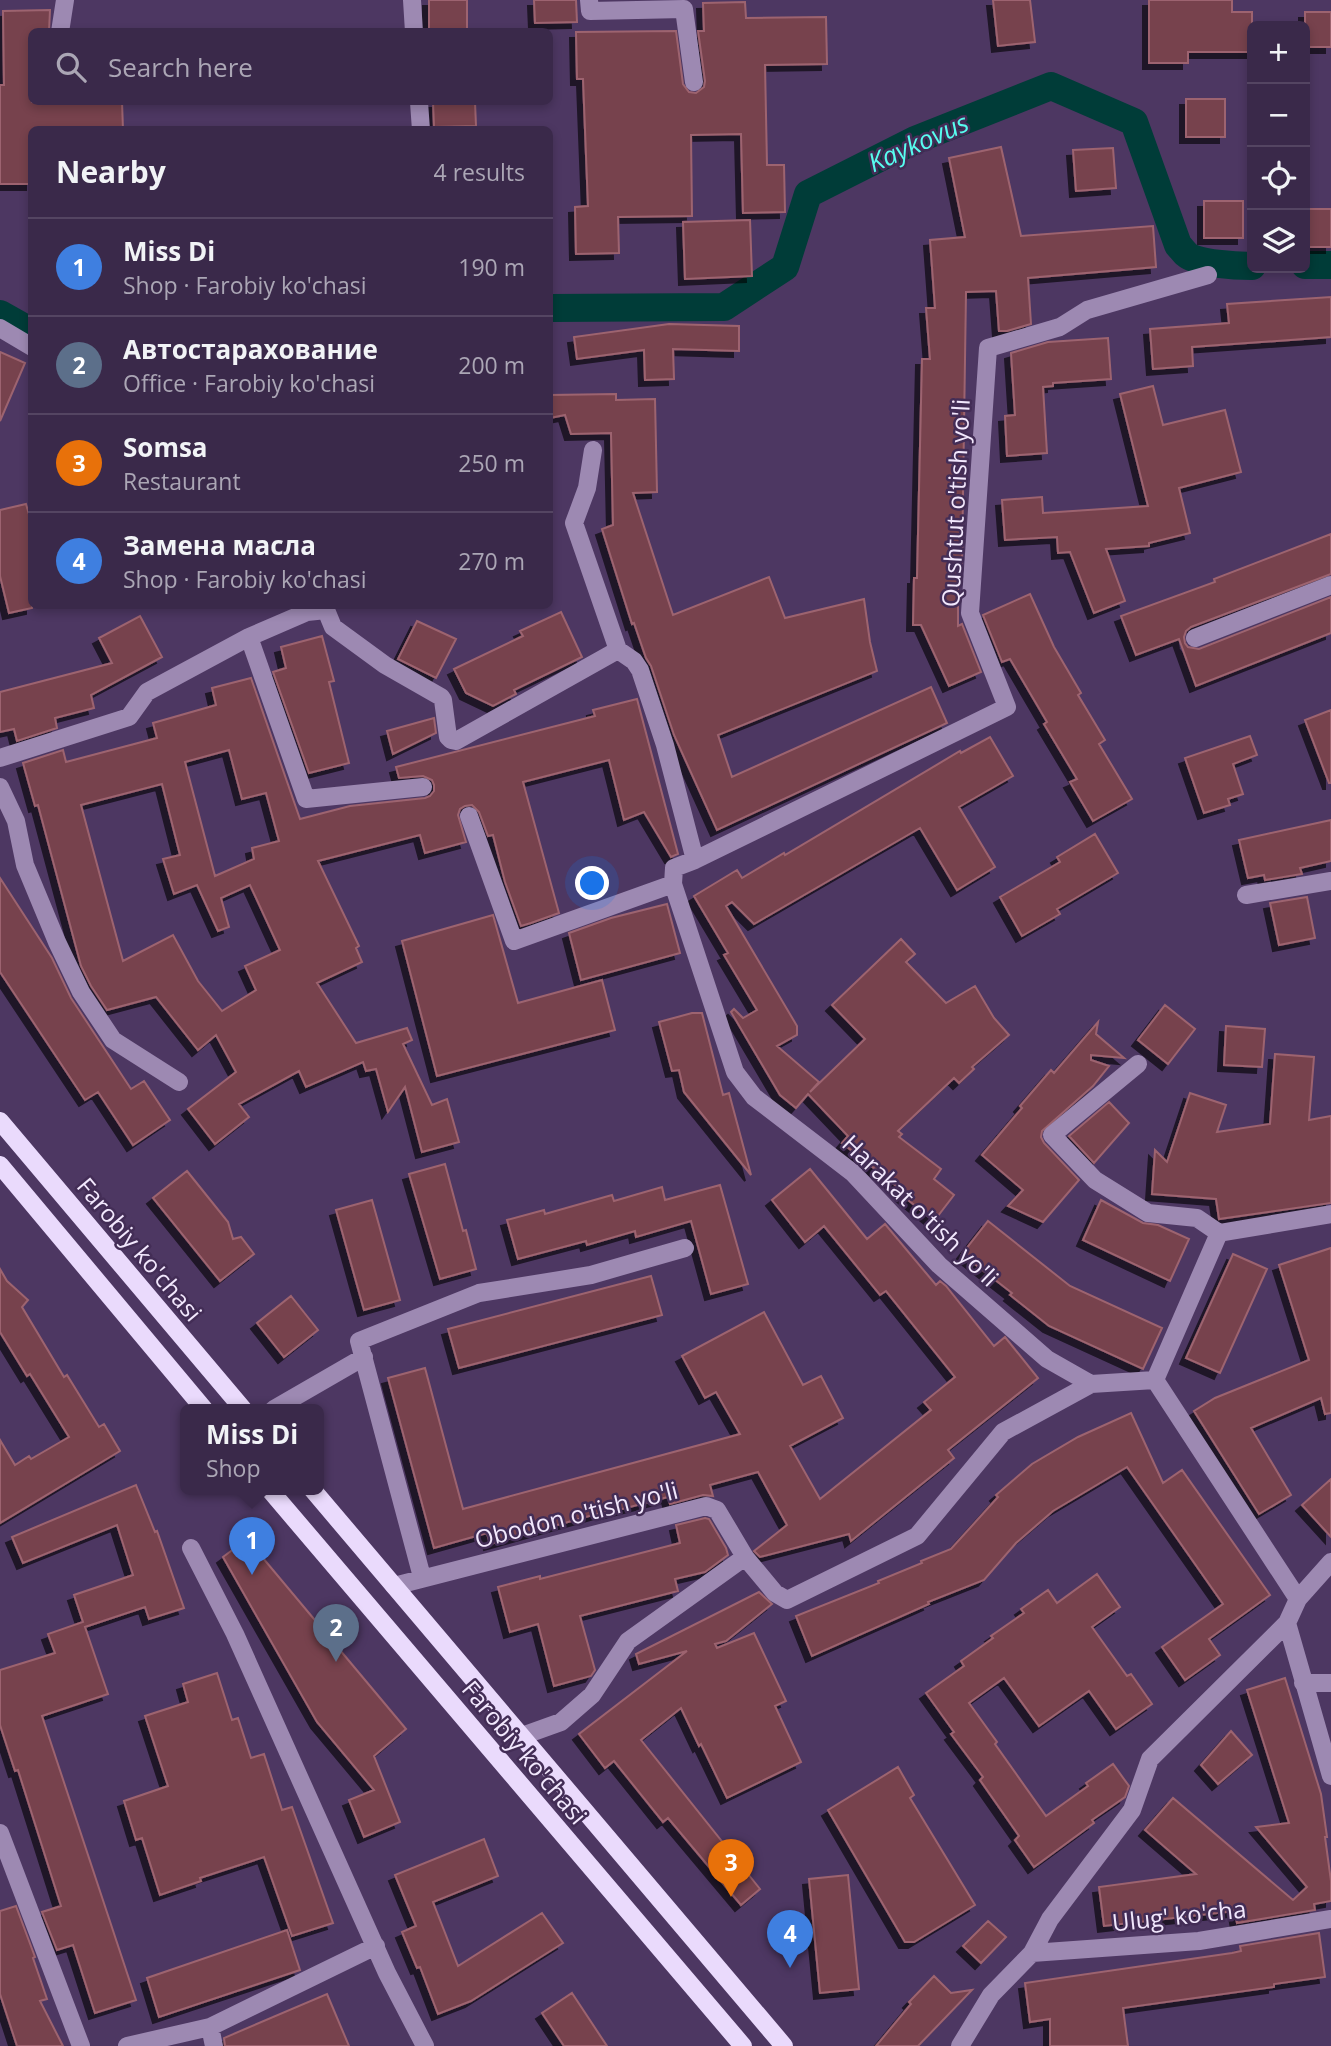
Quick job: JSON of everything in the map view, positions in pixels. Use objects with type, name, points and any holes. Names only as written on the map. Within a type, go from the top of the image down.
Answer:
[{"type":"main road","name":"Farobiy ko'chasi","points":[[0,1121],[239,1404]]},
{"type":"main road","points":[[0,1165],[200,1404]]},
{"type":"main road","name":"Farobiy ko'chasi","points":[[274,1495],[743,2046]]},
{"type":"main road","name":"Farobiy ko'chasi","points":[[317,1495],[784,2046]]},
{"type":"street","points":[[61,28],[65,0]]},
{"type":"street","points":[[412,0],[414,28]]},
{"type":"street","points":[[589,0],[590,11],[684,9],[694,82]]},
{"type":"street","points":[[419,105],[421,126]]},
{"type":"street","name":"Qushtut o'tish yo'li","points":[[695,860],[1007,707],[970,613],[988,348],[1060,327],[1087,310],[1208,275]]},
{"type":"street","points":[[0,328],[28,345]]},
{"type":"street","points":[[469,816],[514,941],[673,884],[674,868],[695,860],[664,745],[640,670],[634,661],[618,650],[574,523],[587,488],[593,450]]},
{"type":"street","points":[[1195,638],[1331,585]]},
{"type":"street","points":[[0,758],[129,717],[147,692],[248,637],[307,612],[324,609]]},
{"type":"street","points":[[330,609],[333,627],[385,665],[441,697],[448,737],[456,741],[618,650]]},
{"type":"street","points":[[248,637],[306,799],[423,787]]},
{"type":"street","points":[[0,787],[16,821],[25,865],[81,992],[113,1040],[179,1082]]},
{"type":"street","points":[[1246,895],[1331,881]]},
{"type":"street","name":"Harakat o'tish yo'li","points":[[673,884],[735,1072],[754,1097],[853,1174],[939,1265],[1047,1359],[1091,1384]]},
{"type":"street","points":[[1138,1064],[1052,1135],[1095,1180],[1148,1213],[1197,1218],[1219,1233],[1331,1214]]},
{"type":"street","points":[[1154,1380],[1219,1233]]},
{"type":"street","points":[[422,1577],[359,1341],[479,1293],[591,1275],[685,1248]]},
{"type":"street","points":[[283,1404],[364,1357]]},
{"type":"street","points":[[1091,1384],[1154,1380]]},
{"type":"street","points":[[1154,1380],[1298,1599]]},
{"type":"street","name":"Obodon o'tish yo'li","points":[[394,1586],[706,1506],[716,1510],[745,1557],[775,1593],[787,1600],[917,1536],[1003,1432],[1091,1384]]},
{"type":"street","points":[[191,1548],[235,1634],[387,1973],[425,2046]]},
{"type":"street","points":[[522,1736],[561,1722],[592,1695],[628,1641],[745,1557]]},
{"type":"street","points":[[960,2046],[991,1995],[1032,1953],[1050,1919],[1132,1810],[1150,1759],[1287,1623],[1298,1599],[1331,1562]]},
{"type":"street","points":[[1287,1623],[1331,1776]]},
{"type":"street","points":[[1303,1683],[1331,1683]]},
{"type":"street","points":[[0,1833],[81,2046]]},
{"type":"street","name":"Ulug' ko'cha","points":[[1032,1953],[1199,1941],[1331,1919]]},
{"type":"street","points":[[127,2046],[210,2026],[376,1946]]},
{"type":"street","points":[[210,2026],[214,2046]]},
{"type":"building","points":[[429,0],[467,0],[467,28],[429,28]]},
{"type":"building","points":[[534,0],[576,0],[577,22],[535,23]]},
{"type":"building","points":[[993,0],[1030,0],[1035,42],[998,46]]},
{"type":"building","points":[[1149,0],[1232,0],[1232,12],[1252,12],[1252,21],[1247,21],[1247,52],[1188,52],[1188,63],[1149,63]]},
{"type":"building","points":[[745,2],[746,18],[826,17],[827,64],[765,65],[767,165],[784,165],[785,212],[743,213],[741,134],[691,135],[692,216],[618,217],[619,253],[576,254],[575,207],[588,206],[583,79],[577,79],[576,32],[676,31],[683,84],[689,92],[696,93],[704,87],[705,81],[698,31],[704,31],[703,3]]},
{"type":"building","points":[[50,10],[49,28],[28,28],[28,105],[122,105],[123,126],[28,126],[28,184],[0,184],[0,85],[4,85],[3,11]]},
{"type":"building","points":[[1305,12],[1331,12],[1331,47],[1310,47],[1310,21],[1305,21]]},
{"type":"building","points":[[1186,99],[1225,99],[1225,137],[1186,137]]},
{"type":"building","points":[[433,105],[475,105],[476,126],[434,126]]},
{"type":"building","points":[[1001,147],[1021,236],[1153,226],[1156,267],[1028,278],[1031,324],[1007,331],[999,331],[996,291],[966,292],[962,562],[961,571],[958,571],[958,626],[962,624],[981,672],[949,686],[921,625],[913,625],[914,578],[917,578],[922,359],[930,359],[926,308],[935,308],[930,240],[965,237],[949,158]]},
{"type":"building","points":[[1113,148],[1116,188],[1076,191],[1073,150]]},
{"type":"building","points":[[1204,201],[1243,201],[1243,238],[1204,238]]},
{"type":"building","points":[[1310,209],[1331,209],[1331,247],[1310,247]]},
{"type":"building","points":[[750,220],[752,276],[685,279],[683,222]]},
{"type":"building","points":[[1331,297],[1331,337],[1192,347],[1193,366],[1153,369],[1150,329],[1229,323],[1227,304]]},
{"type":"building","points":[[669,324],[739,326],[739,351],[673,349],[674,379],[645,380],[644,350],[577,359],[574,337]]},
{"type":"building","points":[[1108,338],[1111,379],[1053,383],[1053,386],[1043,387],[1047,453],[1007,456],[1005,416],[1015,415],[1011,353],[1048,342]]},
{"type":"building","points":[[0,352],[25,363],[0,421]]},
{"type":"building","points":[[1153,386],[1163,425],[1225,410],[1241,472],[1179,488],[1190,533],[1149,543],[1149,546],[1106,549],[1125,601],[1094,613],[1070,552],[1058,553],[1057,537],[1005,540],[1002,500],[1042,497],[1043,513],[1148,506],[1120,394]]},
{"type":"building","points":[[616,394],[616,400],[655,399],[657,492],[633,493],[673,615],[769,577],[785,618],[864,599],[877,671],[718,735],[732,777],[931,687],[947,723],[717,830],[674,735],[651,666],[634,623],[632,624],[602,529],[613,525],[611,433],[571,434],[565,415],[553,417],[553,395]]},
{"type":"building","points":[[26,504],[28,511],[28,609],[9,613],[0,576],[0,510]]},
{"type":"building","points":[[1331,534],[1331,574],[1191,627],[1184,637],[1188,647],[1199,649],[1331,597],[1331,633],[1196,686],[1179,639],[1136,655],[1121,616],[1215,582],[1214,579]]},
{"type":"building","points":[[1030,594],[1054,647],[1081,693],[1078,695],[1105,740],[1099,744],[1132,799],[1093,821],[1070,782],[1077,779],[1044,724],[1047,722],[1010,659],[1002,662],[983,615]]},
{"type":"building","points":[[561,612],[582,657],[514,690],[516,694],[493,706],[466,693],[454,669],[523,636],[520,631]]},
{"type":"building","points":[[140,616],[162,657],[91,695],[94,708],[55,718],[57,728],[17,741],[14,729],[0,732],[0,692],[112,663],[99,638]]},
{"type":"building","points":[[417,621],[456,639],[436,678],[398,659]]},
{"type":"building","points":[[322,636],[334,681],[329,682],[349,763],[309,773],[273,672],[286,668],[281,647]]},
{"type":"building","points":[[251,678],[300,819],[350,806],[425,798],[434,791],[432,780],[423,776],[399,778],[396,767],[595,716],[593,710],[637,699],[678,854],[671,857],[644,812],[624,820],[609,760],[523,782],[559,913],[531,923],[521,926],[505,882],[493,835],[488,836],[479,812],[472,805],[460,809],[458,815],[466,842],[425,853],[420,835],[318,861],[359,946],[356,948],[362,962],[317,983],[356,1043],[407,1028],[412,1040],[403,1044],[432,1105],[447,1099],[459,1142],[422,1152],[405,1087],[388,1112],[376,1069],[366,1071],[363,1062],[306,1087],[299,1071],[239,1104],[249,1117],[215,1144],[188,1109],[236,1072],[216,1035],[198,1050],[156,997],[107,1010],[91,986],[81,966],[38,805],[35,806],[23,763],[63,750],[66,762],[157,738],[153,723],[216,705],[212,688]],"holes":[[[229,750],[242,799],[266,793],[279,841],[252,848],[254,859],[215,876],[185,762]],[[162,784],[180,855],[163,859],[174,894],[197,885],[218,931],[229,927],[221,898],[250,885],[280,950],[245,966],[256,990],[222,1011],[198,981],[173,935],[123,961],[81,805]]]},
{"type":"building","points":[[1331,710],[1331,783],[1329,783],[1305,720]]},
{"type":"building","points":[[434,718],[436,733],[393,754],[387,731]]},
{"type":"building","points":[[1250,736],[1257,755],[1233,764],[1243,794],[1228,799],[1230,805],[1204,813],[1185,758]]},
{"type":"building","points":[[990,737],[1013,776],[959,807],[995,867],[957,890],[920,828],[754,924],[732,902],[726,906],[797,1026],[797,1035],[777,1046],[819,1082],[810,1092],[865,1039],[832,1005],[901,939],[915,954],[906,962],[946,1003],[975,986],[994,1018],[1009,1035],[972,1067],[974,1069],[959,1083],[954,1078],[898,1131],[902,1134],[899,1137],[941,1169],[934,1179],[954,1195],[934,1221],[902,1195],[904,1192],[842,1143],[848,1136],[808,1094],[796,1108],[780,1095],[731,1012],[734,1009],[743,1018],[757,1010],[724,955],[728,953],[694,896],[737,870],[742,878],[784,853],[785,855],[960,751],[961,753]]},
{"type":"building","points":[[1331,820],[1331,861],[1300,868],[1302,874],[1265,880],[1264,875],[1248,878],[1239,840]]},
{"type":"building","points":[[1095,834],[1118,873],[1057,909],[1060,914],[1022,936],[1000,897],[1060,862],[1057,857]]},
{"type":"building","points":[[0,878],[52,958],[71,998],[131,1089],[144,1081],[170,1120],[133,1145],[98,1092],[85,1100],[0,972]]},
{"type":"building","points":[[1307,897],[1315,938],[1279,945],[1270,903]]},
{"type":"building","points":[[667,904],[680,953],[581,980],[569,933],[611,918]]},
{"type":"building","points":[[493,915],[518,1003],[602,980],[615,1030],[437,1076],[402,941]]},
{"type":"building","points":[[1165,1005],[1195,1029],[1168,1064],[1138,1040]]},
{"type":"building","points":[[702,1013],[723,1095],[729,1093],[751,1175],[684,1092],[679,1070],[672,1071],[659,1022]]},
{"type":"building","points":[[1098,1022],[1096,1034],[1124,1058],[1091,1055],[1091,1060],[1109,1066],[1093,1086],[1042,1131],[1044,1143],[1079,1180],[1043,1222],[1008,1206],[1023,1190],[982,1155],[1051,1070],[1054,1073]]},
{"type":"building","points":[[1226,1026],[1265,1029],[1262,1067],[1224,1065]]},
{"type":"building","points":[[1275,1054],[1314,1057],[1309,1120],[1331,1116],[1331,1203],[1219,1219],[1216,1199],[1152,1194],[1155,1150],[1167,1162],[1190,1093],[1226,1105],[1217,1132],[1270,1124]]},
{"type":"building","points":[[1109,1102],[1129,1123],[1094,1163],[1069,1136]]},
{"type":"building","points":[[445,1164],[476,1269],[440,1279],[409,1174]]},
{"type":"building","points":[[810,1169],[867,1239],[885,1224],[936,1285],[940,1281],[946,1286],[994,1346],[1005,1337],[1038,1378],[948,1450],[954,1458],[851,1541],[849,1534],[760,1557],[754,1551],[787,1525],[758,1472],[710,1485],[713,1496],[703,1495],[670,1504],[668,1497],[490,1544],[487,1533],[434,1548],[388,1378],[425,1368],[463,1509],[740,1434],[716,1392],[705,1398],[682,1356],[764,1312],[803,1385],[821,1376],[843,1418],[790,1446],[820,1499],[931,1410],[924,1402],[955,1377],[886,1291],[880,1295],[824,1226],[805,1242],[772,1200]]},
{"type":"building","points":[[187,1171],[228,1222],[233,1239],[241,1237],[254,1254],[220,1281],[153,1198]]},
{"type":"building","points":[[720,1185],[748,1284],[711,1294],[691,1221],[636,1237],[635,1231],[587,1245],[586,1241],[518,1259],[507,1220],[544,1210],[545,1214],[612,1195],[614,1201],[662,1187],[665,1200]]},
{"type":"building","points":[[372,1200],[400,1300],[364,1310],[336,1210]]},
{"type":"building","points":[[1101,1200],[1143,1223],[1158,1225],[1189,1239],[1170,1281],[1083,1240]]},
{"type":"building","points":[[988,1221],[1070,1286],[1162,1328],[1143,1369],[1049,1326],[962,1254]]},
{"type":"building","points":[[1331,1248],[1331,1413],[1325,1414],[1321,1398],[1251,1428],[1291,1495],[1259,1514],[1194,1411],[1215,1398],[1309,1360],[1279,1265]]},
{"type":"building","points":[[1233,1254],[1267,1269],[1220,1373],[1186,1358]]},
{"type":"building","points":[[0,1269],[7,1281],[28,1300],[22,1307],[64,1377],[67,1375],[99,1427],[104,1424],[120,1451],[0,1523],[0,1440],[15,1465],[69,1437],[0,1332]]},
{"type":"building","points":[[651,1276],[662,1315],[459,1368],[448,1329]]},
{"type":"building","points":[[291,1296],[318,1330],[284,1357],[257,1323]]},
{"type":"building","points":[[1131,1413],[1163,1483],[1182,1470],[1270,1595],[1209,1639],[1220,1655],[1185,1680],[1162,1647],[1223,1604],[1127,1467],[1053,1511],[1016,1543],[984,1580],[928,1602],[929,1604],[812,1656],[796,1616],[879,1583],[878,1581],[951,1549],[998,1497],[996,1495],[1032,1464],[1078,1437]]},
{"type":"building","points":[[1331,1479],[1331,1537],[1302,1505]]},
{"type":"building","points":[[136,1485],[155,1532],[157,1531],[184,1608],[149,1619],[145,1607],[85,1627],[108,1694],[42,1716],[136,2000],[95,2013],[73,1945],[57,1950],[42,1912],[61,1906],[18,1770],[15,1771],[0,1725],[0,1670],[55,1653],[48,1634],[83,1622],[74,1595],[133,1575],[117,1525],[23,1563],[12,1537]]},
{"type":"building","points":[[709,1519],[728,1555],[705,1572],[675,1579],[678,1591],[580,1616],[595,1670],[591,1676],[554,1686],[538,1624],[510,1632],[498,1587],[680,1543],[676,1525]]},
{"type":"building","points":[[247,1539],[406,1729],[374,1756],[400,1822],[364,1837],[349,1800],[374,1790],[317,1722],[223,1557]]},
{"type":"building","points":[[1097,1574],[1120,1607],[1092,1627],[1127,1676],[1131,1674],[1152,1704],[1116,1729],[1089,1691],[1039,1726],[1004,1678],[969,1703],[1046,1816],[1113,1764],[1129,1786],[1125,1797],[1034,1867],[1015,1840],[1019,1836],[980,1780],[983,1777],[951,1734],[954,1732],[926,1693],[964,1666],[961,1661],[1024,1613],[1021,1609],[1048,1590],[1057,1603]]},
{"type":"building","points":[[759,1592],[772,1604],[726,1641],[715,1644],[717,1648],[754,1633],[786,1701],[775,1706],[801,1762],[727,1798],[681,1708],[641,1740],[760,1889],[741,1905],[668,1818],[663,1822],[614,1761],[605,1768],[579,1734],[687,1651],[639,1664],[636,1654]]},
{"type":"building","points":[[217,1673],[232,1720],[238,1718],[251,1758],[264,1754],[282,1810],[292,1807],[333,1923],[292,1936],[264,1857],[200,1878],[201,1881],[160,1895],[142,1838],[136,1840],[124,1801],[168,1786],[145,1716],[188,1702],[183,1684]]},
{"type":"building","points":[[1285,1678],[1321,1794],[1331,1901],[1314,1904],[1315,1910],[1237,1923],[1235,1911],[1104,1926],[1099,1887],[1196,1874],[1145,1830],[1173,1798],[1293,1900],[1307,1887],[1256,1827],[1289,1823],[1247,1690]]},
{"type":"building","points":[[1231,1731],[1252,1755],[1218,1784],[1201,1765]]},
{"type":"building","points":[[898,1767],[914,1795],[910,1798],[975,1905],[914,1942],[905,1942],[828,1810]]},
{"type":"building","points":[[484,1839],[498,1876],[433,1902],[458,1966],[542,1913],[563,1943],[471,2001],[438,2014],[420,1967],[417,1968],[402,1932],[416,1926],[395,1875]]},
{"type":"building","points":[[848,1875],[859,1989],[820,1993],[809,1879]]},
{"type":"building","points":[[16,1906],[47,1999],[40,2001],[63,2046],[17,2046],[0,1994],[0,1911]]},
{"type":"building","points":[[988,1921],[1006,1937],[981,1963],[963,1946]]},
{"type":"building","points":[[287,1930],[300,1970],[159,2017],[147,1978]]},
{"type":"building","points":[[1319,1933],[1325,1977],[1274,1984],[1274,1987],[1123,2008],[1128,2046],[1050,2046],[1050,2019],[1030,2022],[1025,1983],[1232,1953],[1241,1951],[1240,1946]]},
{"type":"building","points":[[934,1976],[951,1993],[972,1990],[918,2046],[876,2046],[911,2004],[909,2002]]},
{"type":"building","points":[[572,1993],[607,2046],[564,2046],[542,2013]]},
{"type":"building","points":[[327,1994],[349,2046],[225,2046],[224,2038]]},
{"type":"waterway","name":"Kaykovus","points":[[553,308],[724,307],[785,267],[808,194],[915,140],[1051,86],[1134,122],[1178,245],[1186,254],[1208,262],[1247,266]]},
{"type":"waterway","name":"Kaykovus","points":[[1310,265],[1331,265]]},
{"type":"waterway","name":"Kaykovus","points":[[0,314],[28,330]]},
{"type":"place","name":"Miss Di","points":[[252,1575]]},
{"type":"place","name":"Автостарахование","points":[[336,1662]]},
{"type":"place","name":"Somsa","points":[[731,1897]]},
{"type":"place","name":"Замена масла","points":[[790,1968]]}]
